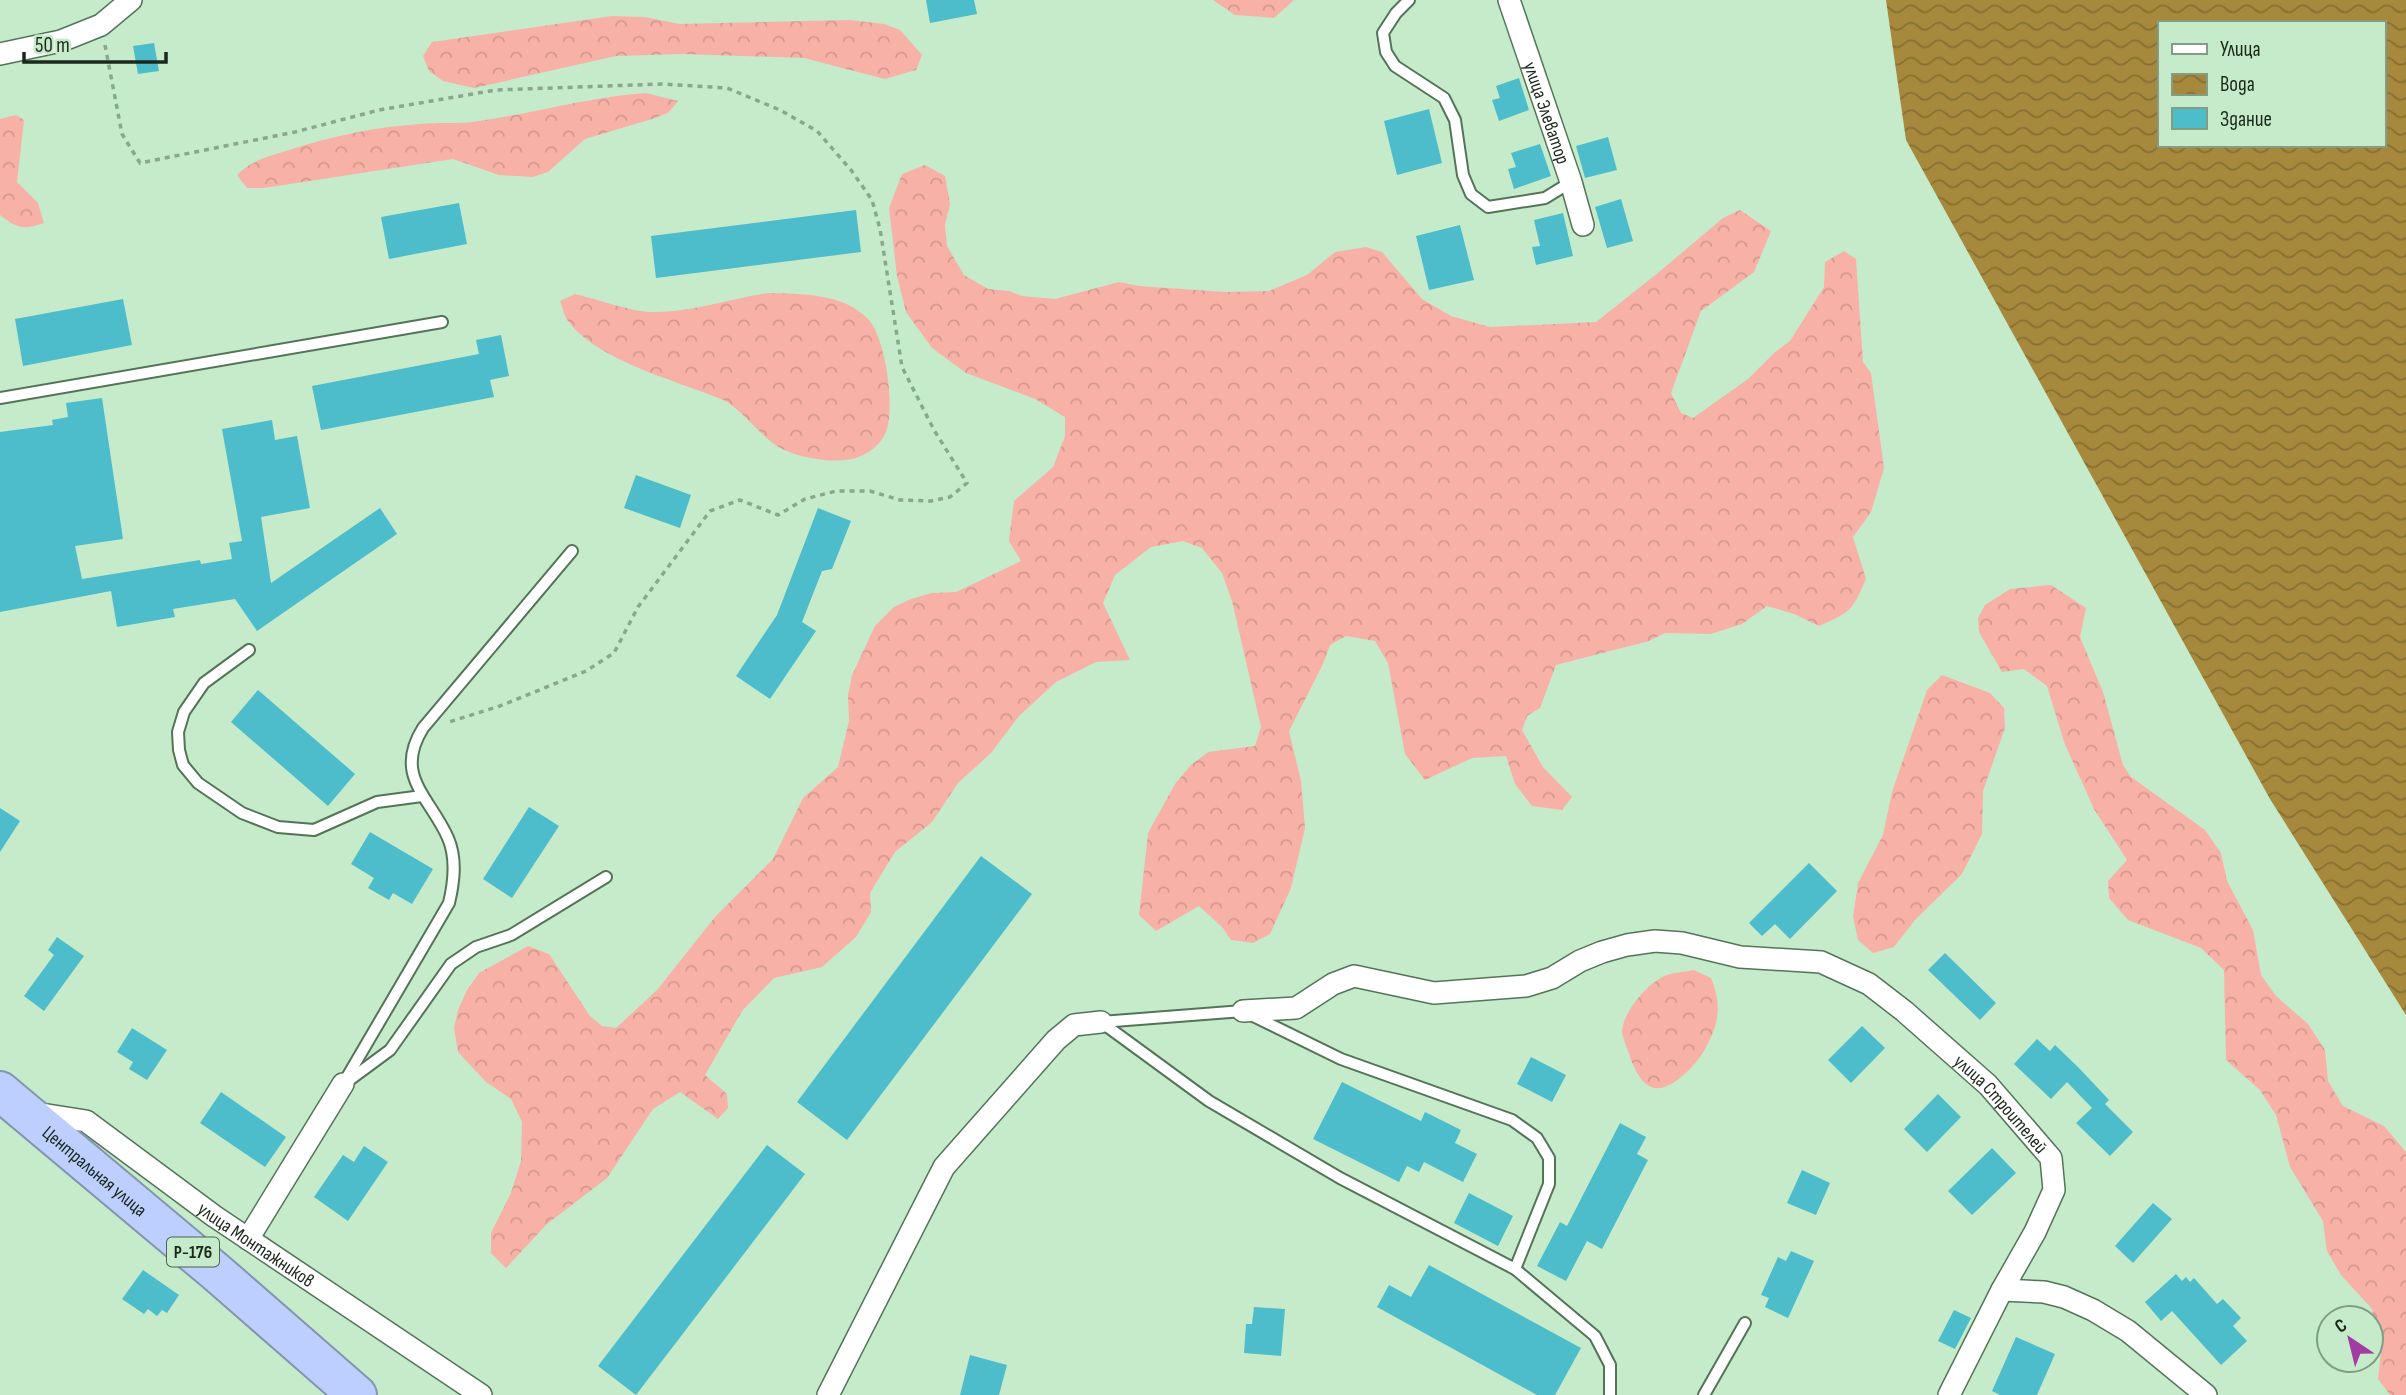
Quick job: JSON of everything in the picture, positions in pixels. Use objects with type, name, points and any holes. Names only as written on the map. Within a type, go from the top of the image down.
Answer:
[{"type":"highway","name":"Центральная улица","points":[[13,1101],[216,1272],[356,1395]]},
{"type":"street","points":[[0,54],[61,41],[102,25],[131,0]]},
{"type":"street","name":"улица Элеватор","points":[[1509,0],[1583,225]]},
{"type":"street","name":"улица Строителей","points":[[1243,1011],[1296,1008],[1333,984],[1354,976],[1434,993],[1526,986],[1552,978],[1580,961],[1602,952],[1655,941],[1682,943],[1740,957],[1821,962],[1869,984],[1988,1085],[2051,1158],[2054,1191],[1949,1395]]},
{"type":"street","points":[[828,1395],[944,1167],[1056,1040],[1074,1026],[1101,1022]]},
{"type":"street","points":[[248,1239],[343,1084]]},
{"type":"street","name":"улица Монтажников","points":[[13,1101],[86,1121],[248,1239],[469,1392]]},
{"type":"street","points":[[2002,1290],[2044,1292],[2064,1297],[2093,1310],[2128,1331],[2206,1395]]},
{"type":"lane","points":[[1409,0],[1396,13],[1383,33],[1386,52],[1395,66],[1444,98],[1455,120],[1463,175],[1471,194],[1488,207],[1545,198],[1571,182]]},
{"type":"lane","points":[[0,398],[442,323]]},
{"type":"lane","points":[[343,1084],[449,903],[454,862],[448,839],[413,776],[411,758],[415,742],[423,728],[572,551]]},
{"type":"lane","points":[[249,650],[204,682],[184,712],[178,732],[179,750],[183,765],[198,783],[242,813],[278,827],[314,830],[377,802],[422,796]]},
{"type":"lane","points":[[343,1084],[390,1050],[451,964],[476,947],[510,935],[606,877]]},
{"type":"lane","points":[[1101,1022],[1243,1011],[1341,1059],[1512,1120],[1537,1138],[1549,1157],[1549,1184],[1516,1269]]},
{"type":"lane","points":[[1101,1022],[1209,1101],[1340,1178],[1516,1269],[1595,1336],[1609,1365],[1610,1395]]},
{"type":"lane","points":[[1720,1395],[1706,1392],[1745,1322]]},
{"type":"path","points":[[102,25],[122,134],[140,163],[295,132],[379,110],[496,90],[693,84],[727,88],[780,110],[817,131],[851,170],[872,200],[880,229],[902,367],[934,430],[967,483],[950,498],[931,501],[900,500],[870,491],[836,491],[805,499],[778,515],[740,500],[710,511],[638,607],[614,653],[586,671],[500,706],[459,720],[423,728]]},
{"type":"green space","points":[[1213,0],[1294,0],[1274,18],[1235,15]]},
{"type":"green space","points":[[612,16],[645,17],[679,24],[850,20],[884,24],[900,30],[922,55],[916,70],[885,79],[804,58],[683,54],[616,56],[474,88],[443,81],[429,71],[423,56],[432,42]]},
{"type":"green space","points":[[646,93],[678,101],[668,113],[585,139],[548,172],[533,177],[499,175],[453,159],[264,188],[247,188],[237,175],[249,165],[268,157],[321,140],[354,133],[403,125],[473,122],[603,98]]},
{"type":"green space","points":[[16,115],[24,120],[17,182],[38,203],[44,223],[31,227],[16,226],[0,215],[0,119]]},
{"type":"green space","points":[[925,165],[945,176],[950,204],[945,225],[947,246],[964,275],[988,289],[1055,299],[1119,282],[1139,286],[1225,292],[1269,291],[1307,275],[1335,252],[1366,247],[1382,252],[1422,299],[1451,316],[1490,327],[1596,322],[1723,218],[1740,210],[1771,231],[1754,272],[1701,311],[1671,393],[1681,413],[1693,418],[1748,379],[1790,341],[1824,287],[1825,262],[1844,251],[1856,259],[1863,362],[1871,373],[1884,468],[1871,512],[1853,537],[1866,579],[1849,609],[1819,626],[1794,614],[1767,606],[1742,624],[1711,634],[1665,633],[1649,641],[1556,665],[1540,708],[1527,716],[1522,730],[1543,767],[1572,797],[1562,810],[1532,806],[1515,784],[1506,756],[1472,758],[1425,780],[1405,754],[1388,663],[1375,641],[1346,636],[1330,645],[1289,731],[1301,781],[1305,828],[1291,888],[1270,934],[1253,943],[1231,940],[1223,928],[1199,906],[1156,931],[1139,915],[1148,833],[1175,784],[1191,765],[1208,752],[1255,746],[1261,727],[1232,601],[1222,573],[1202,548],[1183,541],[1151,547],[1115,575],[1103,603],[1130,660],[1096,662],[1056,682],[1019,716],[991,753],[958,783],[932,822],[895,852],[870,893],[871,912],[856,937],[822,967],[774,978],[742,1011],[705,1075],[727,1094],[728,1108],[718,1119],[680,1092],[653,1109],[607,1178],[547,1224],[506,1268],[491,1253],[491,1233],[511,1193],[521,1161],[522,1122],[511,1099],[486,1082],[458,1052],[454,1028],[467,990],[479,973],[528,946],[549,954],[590,1016],[602,1026],[616,1028],[657,990],[715,917],[773,859],[803,798],[838,767],[849,721],[848,695],[852,675],[875,626],[894,607],[911,599],[932,593],[956,592],[1021,561],[1009,541],[1014,501],[1053,467],[1065,436],[1065,417],[1035,399],[966,373],[932,348],[906,312],[897,276],[889,208],[902,174]]},
{"type":"green space","points":[[769,293],[808,295],[847,304],[858,310],[874,328],[888,376],[890,411],[884,436],[868,452],[852,459],[829,460],[804,457],[782,449],[727,402],[627,363],[594,344],[568,321],[560,301],[575,294],[626,308],[655,312],[684,310]]},
{"type":"green space","points":[[2051,585],[2086,608],[2080,637],[2103,692],[2123,765],[2131,777],[2205,830],[2221,853],[2227,881],[2253,930],[2261,975],[2276,996],[2308,1024],[2325,1050],[2328,1081],[2343,1106],[2384,1126],[2406,1152],[2406,1395],[2390,1395],[2378,1379],[2379,1374],[2385,1374],[2385,1304],[2367,1304],[2341,1275],[2327,1251],[2323,1221],[2290,1167],[2276,1115],[2260,1090],[2226,1060],[2224,970],[2201,948],[2128,920],[2109,898],[2108,881],[2127,860],[2094,809],[2064,742],[2047,686],[2024,669],[2002,672],[1979,632],[1978,618],[1985,605],[2010,589]]},
{"type":"green space","points":[[1942,675],[1990,693],[2004,708],[2005,728],[1983,791],[1982,834],[1962,874],[1915,920],[1894,947],[1873,953],[1858,940],[1853,917],[1858,883],[1883,835],[1892,792],[1927,690]]},
{"type":"green space","points":[[1694,970],[1711,978],[1717,997],[1716,1023],[1710,1040],[1701,1055],[1682,1076],[1666,1086],[1651,1087],[1633,1066],[1622,1032],[1623,1024],[1631,1007],[1652,984],[1667,975]]},
{"type":"water","points":[[1886,0],[2406,0],[2406,1015],[2270,799],[1906,140]]},
{"type":"building","points":[[926,0],[974,0],[977,14],[930,23]]},
{"type":"building","points":[[154,43],[159,71],[138,74],[133,46]]},
{"type":"building","points":[[1519,78],[1529,110],[1499,121],[1492,100],[1500,98],[1496,86]]},
{"type":"building","points":[[1429,109],[1442,163],[1397,175],[1384,121]]},
{"type":"building","points":[[1608,137],[1617,170],[1585,178],[1576,146]]},
{"type":"building","points":[[1540,144],[1551,176],[1514,189],[1508,169],[1516,167],[1511,153]]},
{"type":"building","points":[[1621,199],[1633,241],[1607,248],[1595,207]]},
{"type":"building","points":[[459,203],[467,244],[389,259],[381,217]]},
{"type":"building","points":[[856,210],[861,252],[656,278],[651,236]]},
{"type":"building","points":[[1563,213],[1573,256],[1536,265],[1532,247],[1540,246],[1534,220]]},
{"type":"building","points":[[1460,225],[1474,280],[1429,290],[1416,236]]},
{"type":"building","points":[[123,299],[132,345],[23,366],[15,319]]},
{"type":"building","points":[[501,335],[509,376],[490,380],[494,397],[321,430],[312,386],[479,354],[476,340]]},
{"type":"building","points":[[102,398],[123,539],[75,546],[82,579],[200,560],[201,564],[232,559],[229,543],[242,541],[222,429],[272,420],[275,440],[297,436],[310,508],[261,517],[271,583],[380,508],[397,534],[257,631],[235,599],[173,609],[175,617],[117,627],[111,591],[0,612],[0,432],[53,425],[52,420],[68,417],[66,403]]},
{"type":"building","points":[[636,475],[691,495],[680,528],[624,508]]},
{"type":"building","points":[[818,508],[851,521],[832,569],[822,571],[802,622],[816,631],[770,699],[736,676],[777,615]]},
{"type":"building","points":[[258,690],[355,774],[328,806],[231,722]]},
{"type":"building","points":[[529,807],[559,826],[512,898],[483,879]]},
{"type":"building","points":[[0,808],[20,821],[0,852]]},
{"type":"building","points":[[370,832],[433,869],[412,904],[393,893],[389,900],[368,888],[374,878],[351,864]]},
{"type":"building","points":[[981,856],[1032,894],[847,1140],[797,1102]]},
{"type":"building","points":[[1809,863],[1837,891],[1790,939],[1775,924],[1762,936],[1749,923]]},
{"type":"building","points":[[57,937],[84,956],[44,1011],[24,996],[54,955],[48,950]]},
{"type":"building","points":[[1945,953],[1996,1003],[1980,1020],[1928,970]]},
{"type":"building","points":[[1862,1026],[1885,1048],[1851,1083],[1828,1060]]},
{"type":"building","points":[[132,1028],[167,1050],[147,1080],[129,1069],[133,1062],[117,1052]]},
{"type":"building","points":[[2037,1039],[2050,1051],[2055,1045],[2080,1069],[2109,1100],[2105,1104],[2133,1132],[2110,1156],[2076,1123],[2092,1108],[2067,1082],[2051,1099],[2014,1064]]},
{"type":"building","points":[[1531,1057],[1566,1075],[1552,1102],[1517,1084]]},
{"type":"building","points":[[1342,1082],[1421,1121],[1425,1112],[1461,1130],[1455,1143],[1477,1154],[1463,1182],[1424,1162],[1419,1172],[1407,1166],[1399,1182],[1313,1139]]},
{"type":"building","points":[[221,1092],[286,1137],[265,1167],[200,1123]]},
{"type":"building","points":[[1938,1094],[1961,1117],[1927,1152],[1904,1129]]},
{"type":"building","points":[[1620,1123],[1646,1137],[1637,1154],[1648,1160],[1602,1249],[1587,1241],[1566,1281],[1537,1266],[1560,1222],[1567,1226]]},
{"type":"building","points":[[767,1145],[805,1174],[636,1395],[598,1366]]},
{"type":"building","points":[[364,1146],[388,1162],[348,1221],[314,1197],[343,1155],[354,1162]]},
{"type":"building","points":[[1992,1148],[2016,1173],[1972,1215],[1948,1191]]},
{"type":"building","points":[[1802,1170],[1830,1183],[1816,1215],[1787,1203]]},
{"type":"building","points":[[1469,1193],[1513,1216],[1498,1246],[1454,1223]]},
{"type":"building","points":[[2153,1203],[2172,1219],[2133,1263],[2115,1246]]},
{"type":"building","points":[[1791,1251],[1814,1261],[1788,1318],[1765,1307],[1769,1298],[1761,1295],[1778,1257],[1786,1261]]},
{"type":"building","points":[[1429,1265],[1581,1348],[1555,1395],[1537,1395],[1377,1307],[1389,1285],[1411,1297]]},
{"type":"building","points":[[143,1270],[179,1295],[167,1313],[162,1310],[157,1316],[148,1309],[144,1314],[122,1299]]},
{"type":"building","points":[[2176,1274],[2182,1281],[2186,1277],[2190,1282],[2194,1278],[2217,1304],[2223,1299],[2241,1318],[2233,1326],[2247,1341],[2221,1365],[2172,1311],[2161,1321],[2145,1302]]},
{"type":"building","points":[[1254,1307],[1285,1309],[1281,1356],[1244,1353],[1246,1324],[1252,1324]]},
{"type":"building","points":[[1954,1310],[1971,1318],[1955,1349],[1938,1341]]},
{"type":"building","points":[[2016,1337],[2055,1354],[2037,1395],[2000,1395],[1992,1391]]},
{"type":"building","points":[[970,1355],[1007,1365],[999,1395],[960,1395]]}]
